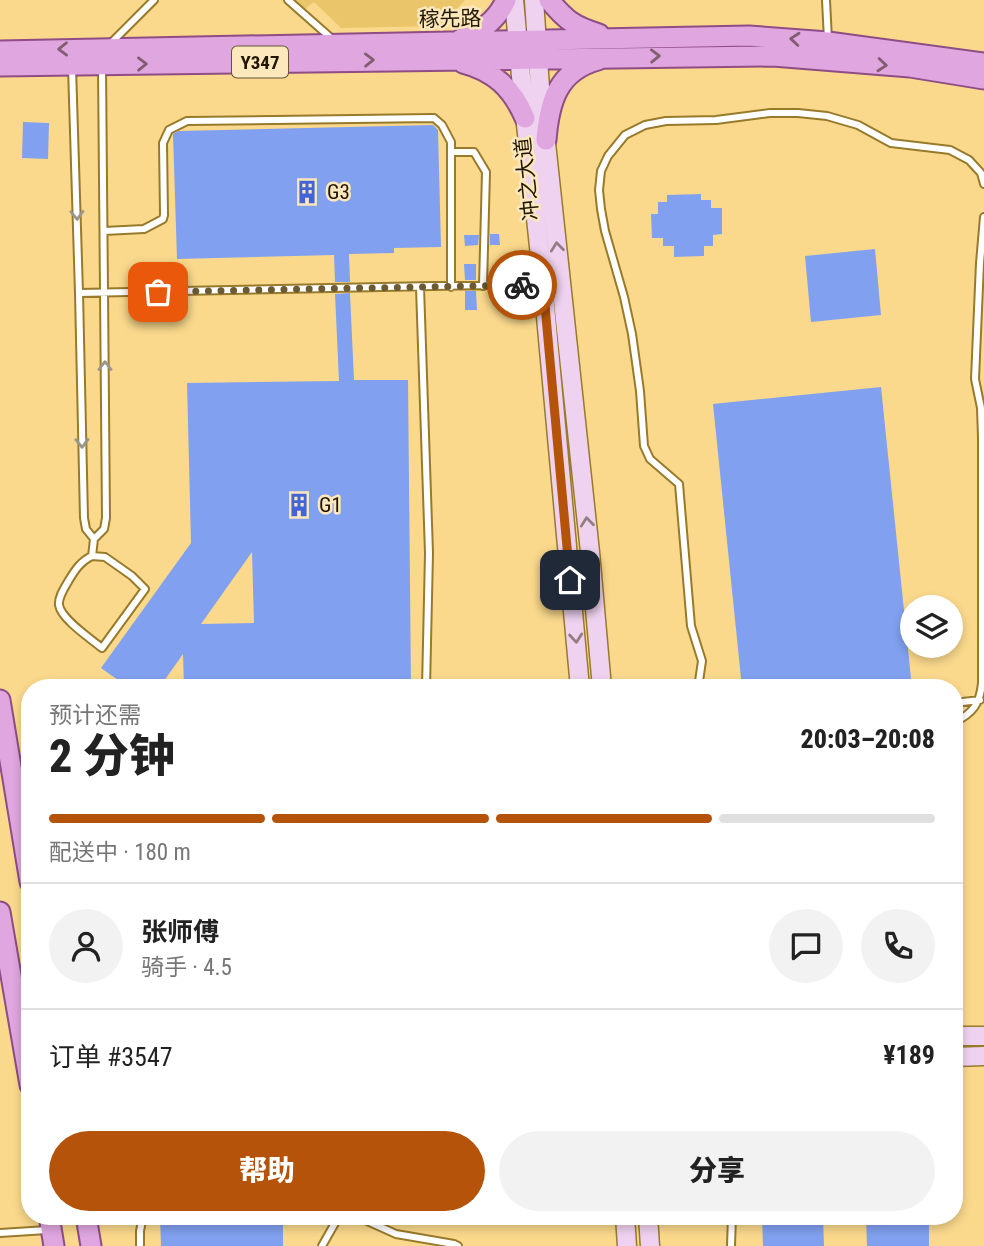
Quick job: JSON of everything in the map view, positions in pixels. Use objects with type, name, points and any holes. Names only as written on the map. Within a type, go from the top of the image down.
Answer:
[{"type":"main road","points":[[506,0],[496,17],[485,28],[447,51],[482,69],[508,88],[518,101],[525,118]]},
{"type":"main road","name":"冲之大道","points":[[514,0],[528,49],[546,140],[589,538],[601,679]]},
{"type":"main road","name":"冲之大道","points":[[534,0],[528,49],[525,118],[579,679]]},
{"type":"main road","points":[[549,0],[561,15],[576,27],[624,39]]},
{"type":"main road","name":"稼先路","points":[[0,51],[104,57],[447,51],[528,49],[624,39],[749,36],[828,42],[984,63]]},
{"type":"main road","name":"稼先路","points":[[0,66],[72,65],[104,57],[337,44],[447,51]]},
{"type":"main road","name":"稼先路","points":[[528,49],[611,57],[773,56],[910,67],[984,79]]},
{"type":"main road","points":[[546,140],[548,115],[562,83],[574,71],[590,62],[611,57]]},
{"type":"main road","points":[[0,699],[21,827]]},
{"type":"main road","points":[[0,912],[21,1021]]},
{"type":"main road","points":[[963,1036],[984,1036]]},
{"type":"main road","points":[[963,1056],[984,1056]]},
{"type":"main road","points":[[88,1225],[91,1246]]},
{"type":"main road","points":[[626,1225],[627,1246]]},
{"type":"main road","points":[[649,1225],[650,1246]]},
{"type":"lane","points":[[92,556],[94,539],[104,529],[106,518],[104,57],[154,0]]},
{"type":"lane","points":[[288,0],[337,44]]},
{"type":"lane","points":[[826,0],[828,42]]},
{"type":"lane","points":[[72,65],[84,518],[86,528],[94,539]]},
{"type":"lane","points":[[699,679],[702,661],[691,626],[679,484],[650,459],[644,446],[632,334],[601,209],[601,171],[608,156],[625,135],[645,125],[666,121],[798,113],[827,116],[858,125],[891,143],[950,150],[969,160],[981,173],[984,184]]},
{"type":"lane","points":[[104,231],[144,229],[163,219],[163,143],[169,130],[187,121],[433,118],[442,125],[451,142],[450,287]]},
{"type":"lane","points":[[451,152],[474,152],[486,172],[483,286]]},
{"type":"lane","points":[[963,718],[980,700],[982,683],[982,437],[981,408],[975,379],[984,217]]},
{"type":"lane","points":[[79,293],[543,284]]},
{"type":"lane","points":[[420,287],[429,553],[426,679]]},
{"type":"lane","points":[[92,556],[105,557],[145,589],[102,648],[63,615],[59,607],[60,597],[71,578],[83,560],[92,556]]},
{"type":"lane","points":[[963,702],[980,700]]},
{"type":"lane","points":[[140,1246],[141,1225]]},
{"type":"lane","points":[[321,1246],[334,1225]]},
{"type":"lane","points":[[376,1225],[396,1234],[458,1246]]},
{"type":"lane","points":[[730,1246],[731,1225]]},
{"type":"lane","points":[[0,1233],[51,1231]]},
{"type":"shaded area","points":[[283,0],[465,0],[441,26],[341,28],[314,2],[297,15]]},
{"type":"building","points":[[23,122],[49,123],[48,159],[22,158]]},
{"type":"building","name":"G3","points":[[433,125],[438,130],[441,247],[394,248],[394,253],[349,254],[350,282],[335,282],[334,255],[177,259],[173,134],[179,131]]},
{"type":"building","points":[[701,194],[701,200],[711,200],[711,208],[722,208],[722,234],[713,235],[713,246],[704,246],[704,256],[674,257],[674,246],[663,246],[663,238],[652,238],[651,214],[658,214],[658,202],[667,202],[667,195]]},
{"type":"building","points":[[490,234],[499,234],[500,245],[490,245]]},
{"type":"building","points":[[464,235],[479,235],[478,245],[465,246]]},
{"type":"building","points":[[875,249],[881,315],[811,322],[805,256]]},
{"type":"building","points":[[464,264],[476,264],[476,280],[465,280]]},
{"type":"building","points":[[465,291],[476,291],[477,310],[465,310]]},
{"type":"building","name":"G1","points":[[350,293],[354,380],[408,380],[411,679],[184,679],[183,654],[165,679],[117,679],[101,668],[191,543],[187,383],[339,381],[335,294]],"holes":[[[252,552],[254,623],[201,624]]]},
{"type":"building","points":[[881,387],[902,595],[900,595],[900,658],[909,658],[911,679],[741,679],[713,404]]},
{"type":"building","points":[[160,1225],[283,1225],[283,1246],[161,1246]]},
{"type":"building","points":[[762,1225],[823,1225],[824,1246],[763,1246]]},
{"type":"building","points":[[866,1225],[929,1225],[929,1246],[867,1246]]},
{"type":"way so far","points":[[158,292],[522,285]]},
{"type":"place","name":"G3","points":[[307,192]]},
{"type":"place","name":"G1","points":[[299,505]]},
{"type":"route","points":[[522,285],[543,284],[570,580]]}]
